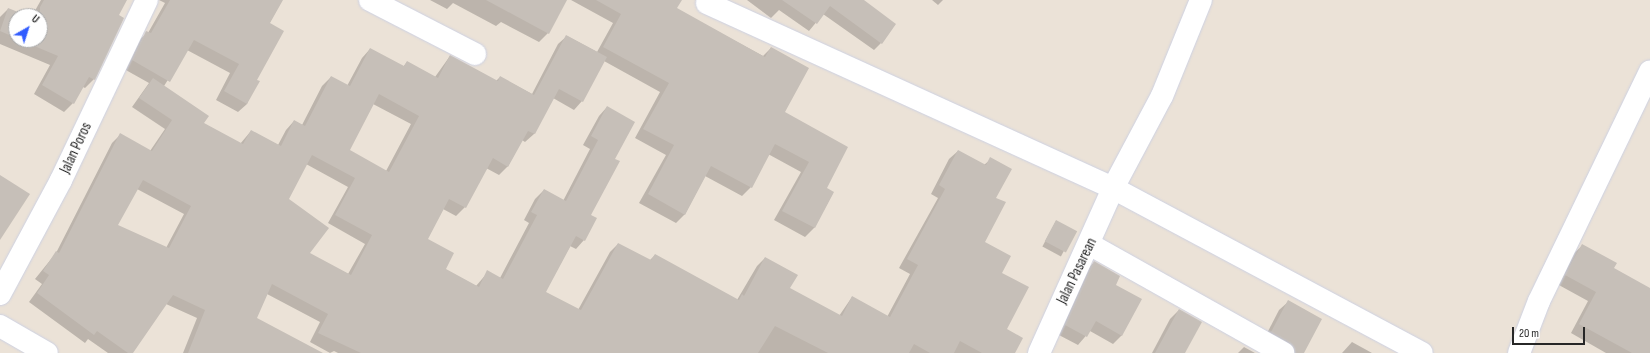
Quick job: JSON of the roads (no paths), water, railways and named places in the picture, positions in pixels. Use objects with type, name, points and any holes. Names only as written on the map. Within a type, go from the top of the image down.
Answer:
[{"type":"street","name":"Jalan Poros","points":[[0,294],[61,180],[147,0]]},
{"type":"street","points":[[370,0],[475,54]]},
{"type":"street","name":"Jalan Pasarean","points":[[1039,353],[1113,188],[1162,96],[1201,0]]},
{"type":"street","points":[[707,3],[1113,188],[1422,353]]},
{"type":"street","points":[[1519,353],[1539,301],[1650,71]]},
{"type":"street","points":[[1089,244],[1283,353]]},
{"type":"street","points":[[0,326],[47,353]]}]
